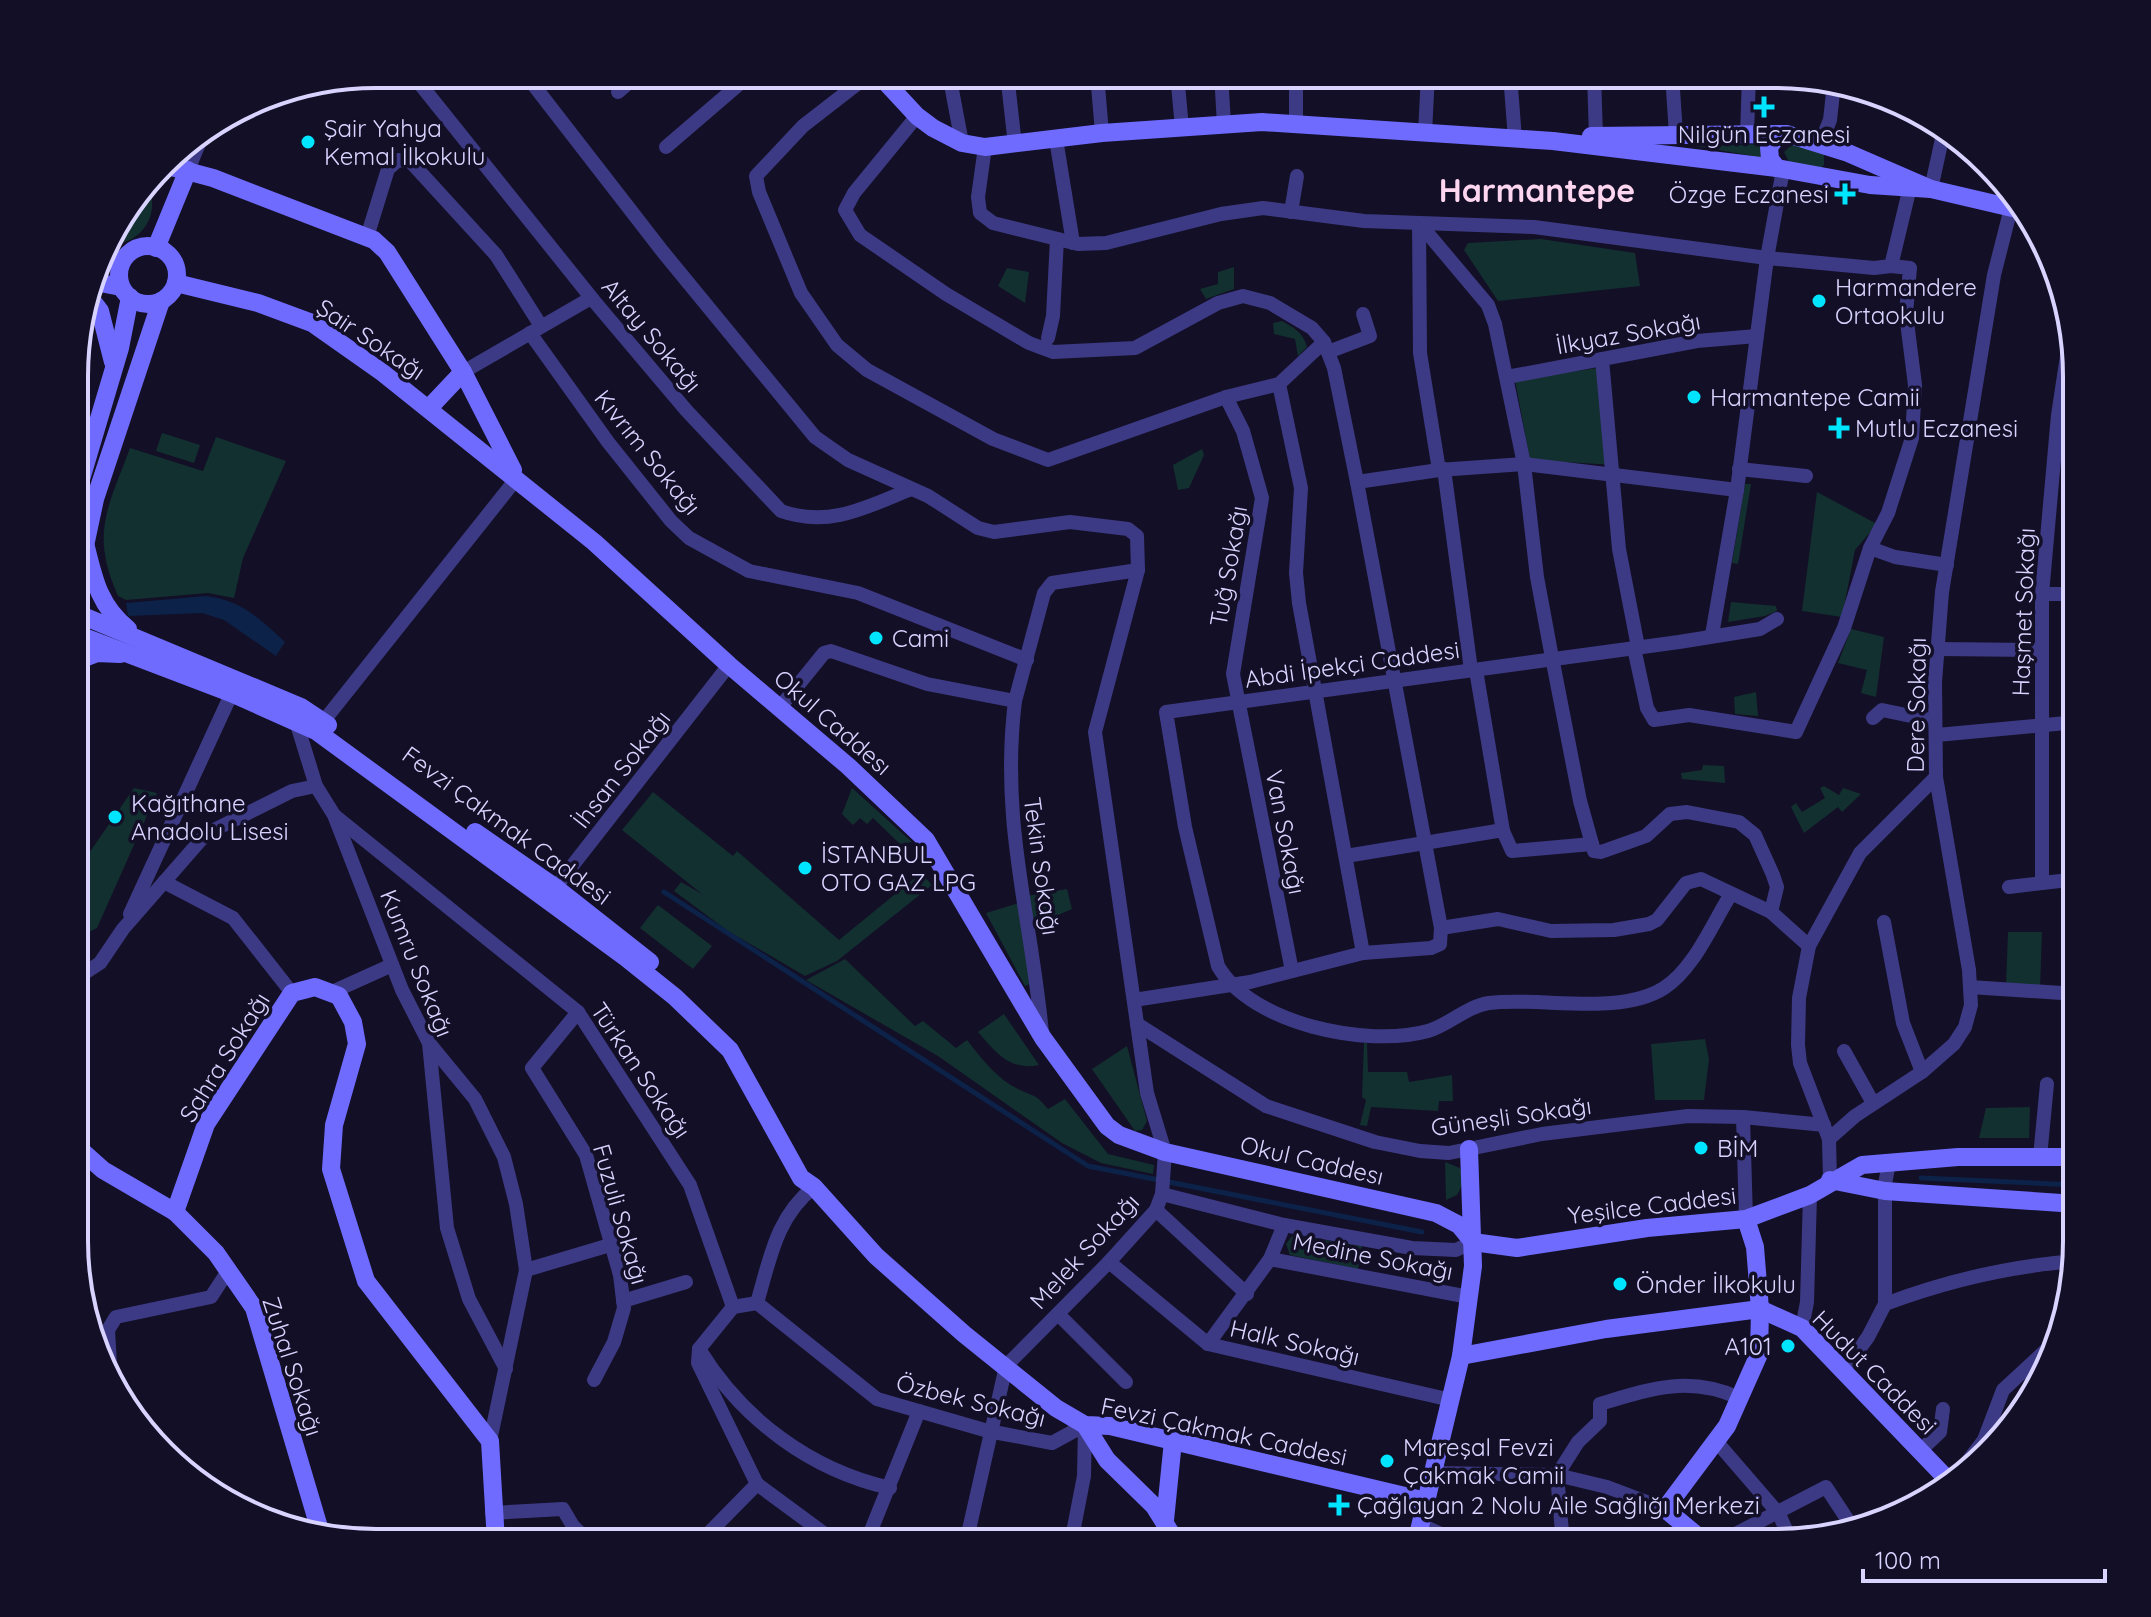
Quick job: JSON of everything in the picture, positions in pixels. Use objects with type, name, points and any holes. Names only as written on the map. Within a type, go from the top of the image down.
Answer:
[{"type":"main road","points":[[891,88],[917,116],[962,143],[985,147],[1102,133],[1224,124],[1296,125],[1553,141],[1780,169],[1821,178],[1931,189],[2005,204]]},
{"type":"main road","points":[[1553,141],[1596,136],[1787,134],[1825,145],[1931,189]]},
{"type":"main road","points":[[1780,169],[1770,159],[1769,147],[1776,138],[1787,134]]},
{"type":"main road","points":[[1821,178],[1835,168],[1836,157],[1825,145]]},
{"type":"main road","name":"Okul Caddesı","points":[[177,168],[367,237],[387,252],[463,372],[517,478],[594,542],[729,665],[781,706],[926,840],[1043,1038],[1107,1126],[1166,1159],[1436,1213],[1459,1225],[1473,1242]]},
{"type":"main road","points":[[156,248],[188,170]]},
{"type":"main road","points":[[88,456],[114,368],[126,292],[120,270],[128,255],[136,249],[156,248],[173,261],[176,283],[161,301],[95,499],[88,530]]},
{"type":"main road","points":[[115,255],[128,255]]},
{"type":"main road","name":"Şair Sokağı","points":[[176,283],[244,299],[312,323],[429,408],[517,478]]},
{"type":"main road","points":[[103,285],[126,292],[146,304],[161,301]]},
{"type":"main road","points":[[97,307],[114,368]]},
{"type":"main road","points":[[429,408],[463,372]]},
{"type":"main road","points":[[88,555],[97,590],[110,615],[138,648]]},
{"type":"main road","name":"Fevzi Çakmak Caddesi","points":[[88,621],[138,648],[234,686],[301,707],[320,726],[551,894],[675,997],[730,1050],[801,1178],[814,1187],[876,1256],[1056,1408],[1085,1425],[1110,1426],[1426,1501]]},
{"type":"main road","name":"Fevzi Çakmak Caddesi","points":[[88,637],[138,648]]},
{"type":"main road","points":[[88,656],[138,648]]},
{"type":"main road","name":"Fevzi Çakmak Caddesi","points":[[234,686],[295,718],[320,726]]},
{"type":"main road","name":"Sahra Sokağı","points":[[175,1212],[206,1124],[292,993],[315,987],[330,993]]},
{"type":"main road","points":[[330,993],[339,996],[353,1022],[357,1044],[334,1125],[331,1169],[366,1281],[490,1441],[494,1529]]},
{"type":"main road","points":[[1419,1529],[1461,1356],[1469,1297],[1473,1242],[1469,1149]]},
{"type":"main road","name":"Zuhal Sokağı","points":[[88,1155],[175,1212],[216,1253],[254,1308],[318,1522]]},
{"type":"main road","name":"Yeşilce Caddesi","points":[[1473,1242],[1517,1248],[1647,1228],[1746,1219],[1810,1195],[1830,1180],[1862,1165],[1958,1157],[2063,1157]]},
{"type":"main road","points":[[1830,1180],[1885,1191],[2063,1203]]},
{"type":"main road","points":[[1689,1529],[1665,1509],[1727,1426],[1759,1354],[1760,1309],[1755,1247],[1746,1219]]},
{"type":"main road","points":[[1461,1356],[1606,1329],[1760,1309]]},
{"type":"main road","name":"Hudut Caddesi","points":[[1760,1309],[1802,1328],[1943,1474]]},
{"type":"main road","points":[[1085,1425],[1107,1460],[1165,1520],[1170,1529]]},
{"type":"main road","points":[[1165,1520],[1173,1441]]},
{"type":"street","name":"Altay Sokağı","points":[[423,88],[591,298],[686,410],[781,511],[803,518],[837,518],[911,489]]},
{"type":"street","points":[[536,88],[663,252],[815,437],[848,460],[911,489],[978,528],[994,532],[1070,522],[1128,529],[1137,536],[1138,570],[1095,732],[1147,1093],[1166,1159]]},
{"type":"street","points":[[618,92],[623,88]]},
{"type":"street","points":[[666,147],[735,88]]},
{"type":"street","points":[[852,88],[803,126],[756,176],[759,192],[788,267],[801,293],[837,345],[867,370],[993,439],[1048,460],[1226,397],[1279,384],[1326,347],[1370,336],[1363,314]]},
{"type":"street","points":[[952,88],[962,143]]},
{"type":"street","points":[[1009,88],[1015,145]]},
{"type":"street","points":[[1098,88],[1102,133]]},
{"type":"street","points":[[1178,88],[1182,128]]},
{"type":"street","points":[[1222,88],[1224,124]]},
{"type":"street","points":[[1296,88],[1296,125]]},
{"type":"street","points":[[1425,133],[1427,88]]},
{"type":"street","points":[[1511,88],[1515,139]]},
{"type":"street","points":[[1594,88],[1596,136]]},
{"type":"street","points":[[1673,88],[1676,134]]},
{"type":"street","points":[[1747,135],[1749,88]]},
{"type":"street","points":[[1825,145],[1833,94]]},
{"type":"street","points":[[917,116],[854,193],[845,210],[860,235],[946,294],[1029,343],[1053,352],[1076,354],[1135,348],[1203,310],[1243,296],[1270,303],[1312,328],[1326,347],[1357,482],[1426,844],[1441,928],[1440,944],[1431,948],[1363,953],[1230,985],[1134,1000]]},
{"type":"street","points":[[1056,139],[1073,243]]},
{"type":"street","points":[[1931,189],[1941,142]]},
{"type":"street","points":[[985,147],[978,197],[980,213],[993,223],[1073,243],[1106,243],[1244,209],[1291,212],[1311,217],[1534,227],[1767,258],[1874,268],[1910,268],[1906,314],[1915,371],[1912,438],[1888,513],[1870,548],[1844,628],[1796,732],[1689,715],[1654,720],[1647,708],[1619,549],[1602,359]]},
{"type":"street","points":[[188,170],[195,153]]},
{"type":"street","name":"Kıvrım Sokağı","points":[[367,237],[388,169],[398,160],[410,161],[496,255],[536,330],[608,442],[671,521],[689,538],[749,571],[858,593],[1027,660]]},
{"type":"street","points":[[1712,635],[1737,490],[1780,169]]},
{"type":"street","points":[[1291,212],[1297,176]]},
{"type":"street","points":[[1891,266],[1910,187]]},
{"type":"street","name":"Dere Sokağı","points":[[1827,1132],[1922,1072],[1954,1044],[1965,1027],[1971,1005],[1936,777],[1937,649],[1947,565],[1994,275],[2013,214]]},
{"type":"street","points":[[1419,223],[1488,305],[1507,377],[1524,464],[1537,577],[1580,801],[1594,851],[1601,852],[1646,836],[1670,814],[1687,812],[1739,822],[1755,835],[1773,875],[1777,887],[1771,912]]},
{"type":"street","points":[[1419,223],[1420,353],[1503,831],[1512,851],[1592,844]]},
{"type":"street","points":[[1048,338],[1053,316],[1057,239]]},
{"type":"street","points":[[463,372],[591,298]]},
{"type":"street","name":"İlkyaz Sokağı","points":[[1507,377],[1697,341],[1757,336]]},
{"type":"street","name":"Haşmet Sokağı","points":[[2042,883],[2039,650],[2063,382]]},
{"type":"street","points":[[1279,384],[1301,488],[1296,573],[1363,953]]},
{"type":"street","name":"Tuğ Sokağı","points":[[1226,397],[1243,431],[1262,498],[1233,660],[1239,701]]},
{"type":"street","points":[[1357,482],[1442,470],[1524,464],[1737,490]]},
{"type":"street","points":[[1739,469],[1806,476]]},
{"type":"street","points":[[320,726],[517,478]]},
{"type":"street","points":[[1870,548],[1895,557],[1947,565]]},
{"type":"street","name":"Tekin Sokağı","points":[[1043,1038],[1010,814],[1008,754],[1015,701],[1044,593],[1052,583],[1138,570]]},
{"type":"street","points":[[2042,594],[2063,594]]},
{"type":"street","name":"Abdi İpekçi Caddesi","points":[[1230,985],[1211,945],[1185,827],[1166,712],[1636,648],[1760,629],[1777,619]]},
{"type":"street","points":[[1937,649],[2039,650]]},
{"type":"street","points":[[781,706],[824,653],[831,651],[927,684],[1015,701]]},
{"type":"street","name":"İhsan Sokağı","points":[[551,894],[729,665]]},
{"type":"street","points":[[123,929],[234,686]]},
{"type":"street","name":"Van Sokağı","points":[[1239,701],[1292,971]]},
{"type":"street","points":[[1873,718],[1882,710],[1936,728],[2063,722]]},
{"type":"street","name":"Kumru Sokağı","points":[[295,718],[316,786],[334,815],[392,965],[429,1043],[439,1116],[447,1228],[469,1299],[506,1369]]},
{"type":"street","points":[[1830,1180],[1827,1132],[1800,1063],[1798,1045],[1799,998],[1809,946],[1860,853],[1936,777]]},
{"type":"street","points":[[88,968],[100,963],[123,929],[206,834],[292,791],[316,786]]},
{"type":"street","name":"Türkan Sokağı","points":[[334,815],[578,1012],[690,1185],[733,1307]]},
{"type":"street","points":[[1346,856],[1503,831]]},
{"type":"street","points":[[1441,928],[1498,919],[1551,931],[1614,930],[1657,920],[1692,879],[1701,879],[1771,912],[1809,946]]},
{"type":"street","points":[[2009,887],[2063,881]]},
{"type":"street","points":[[164,882],[233,918],[292,993]]},
{"type":"street","points":[[1230,985],[1274,1013],[1329,1032],[1404,1035],[1439,1027],[1488,1003],[1577,1003],[1645,996],[1664,988],[1686,966],[1731,894]]},
{"type":"street","points":[[1884,922],[1903,1023],[1922,1072]]},
{"type":"street","points":[[330,993],[392,965]]},
{"type":"street","points":[[1970,987],[2063,993]]},
{"type":"street","name":"Fuzuli Sokağı","points":[[578,1012],[532,1068],[586,1155],[620,1275],[623,1301],[614,1342],[594,1380]]},
{"type":"street","name":"Güneşli Sokağı","points":[[1137,1024],[1243,1094],[1288,1115],[1420,1151],[1469,1149],[1631,1121],[1688,1116],[1743,1117],[1827,1132]]},
{"type":"street","points":[[429,1043],[475,1099],[504,1157],[516,1204],[526,1270],[490,1441]]},
{"type":"street","points":[[1844,1051],[1873,1103]]},
{"type":"street","points":[[2040,1157],[2047,1084]]},
{"type":"street","points":[[1743,1117],[1746,1219]]},
{"type":"street","name":"Melek Sokağı","points":[[1006,1366],[1156,1210],[1162,1194],[1166,1159]]},
{"type":"street","points":[[1843,1371],[1868,1337],[1885,1304],[1885,1191],[1889,1163]]},
{"type":"street","points":[[814,1187],[791,1208],[779,1227],[757,1303],[733,1307],[699,1349],[698,1363],[757,1484],[818,1529]]},
{"type":"street","points":[[1162,1194],[1284,1225],[1412,1248],[1456,1250],[1473,1242]]},
{"type":"street","points":[[1802,1328],[1807,1302],[1810,1195]]},
{"type":"street","points":[[1156,1210],[1247,1294]]},
{"type":"street","points":[[1208,1344],[1270,1259],[1284,1225]]},
{"type":"street","points":[[526,1270],[610,1245]]},
{"type":"street","name":"Medine Sokağı","points":[[1270,1259],[1469,1297]]},
{"type":"street","name":"Halk Sokağı","points":[[1109,1262],[1208,1344],[1451,1400]]},
{"type":"street","points":[[1885,1304],[1942,1283],[2062,1262]]},
{"type":"street","points":[[109,1349],[108,1330],[116,1317],[211,1297],[228,1271]]},
{"type":"street","points":[[623,1301],[686,1282]]},
{"type":"street","name":"Özbek Sokağı","points":[[757,1303],[877,1399],[988,1431],[1052,1443],[1085,1425]]},
{"type":"street","points":[[1058,1314],[1126,1382]]},
{"type":"street","points":[[699,1349],[729,1391],[782,1439],[826,1467],[890,1488]]},
{"type":"street","points":[[1985,1439],[2003,1390],[2039,1355]]},
{"type":"street","points":[[969,1529],[988,1431],[1006,1366]]},
{"type":"street","points":[[1562,1529],[1557,1475],[1578,1442],[1600,1421],[1600,1404],[1661,1385],[1717,1388],[1739,1398]]},
{"type":"street","points":[[1920,1451],[1940,1432],[1943,1409]]},
{"type":"street","points":[[872,1529],[919,1411]]},
{"type":"street","points":[[1074,1529],[1084,1476],[1085,1425]]},
{"type":"street","points":[[1716,1441],[1779,1514],[1785,1528]]},
{"type":"street","points":[[1433,1473],[1557,1475],[1607,1487],[1665,1509]]},
{"type":"street","points":[[713,1529],[757,1484]]},
{"type":"street","points":[[1747,1529],[1826,1487],[1847,1519]]},
{"type":"street","points":[[492,1513],[563,1509],[576,1529]]},
{"type":"green space","points":[[1794,143],[1824,152],[1824,165],[1821,168],[1790,164],[1784,152]]},
{"type":"green space","points":[[1766,144],[1765,158],[1695,146]]},
{"type":"green space","points":[[151,197],[152,206],[146,226],[130,240],[121,243]]},
{"type":"green space","points":[[1541,239],[1635,253],[1640,286],[1498,301],[1464,250],[1468,243]]},
{"type":"green space","points":[[1234,267],[1234,289],[1206,299],[1200,289],[1218,284],[1218,272]]},
{"type":"green space","points":[[1007,268],[1029,272],[1025,303],[998,286]]},
{"type":"green space","points":[[1282,321],[1298,331],[1305,342],[1307,347],[1298,356],[1295,339],[1274,334],[1273,323]]},
{"type":"green space","points":[[1604,367],[1616,465],[1530,460],[1515,380]]},
{"type":"green space","points":[[162,433],[200,445],[194,463],[156,451]]},
{"type":"green space","points":[[216,437],[286,461],[243,558],[234,598],[208,593],[126,600],[118,596],[105,555],[105,521],[130,448],[203,471]]},
{"type":"green space","points":[[1202,449],[1204,455],[1189,488],[1178,490],[1173,465]]},
{"type":"green space","points":[[1745,484],[1751,484],[1738,564],[1732,563]]},
{"type":"green space","points":[[1817,492],[1877,524],[1855,550],[1842,617],[1802,611]]},
{"type":"green space","points":[[1731,602],[1776,606],[1777,611],[1728,622]]},
{"type":"green space","points":[[1851,629],[1884,637],[1876,697],[1861,693],[1867,670],[1838,663]]},
{"type":"green space","points":[[1756,692],[1758,716],[1735,714],[1734,697]]},
{"type":"green space","points":[[1703,765],[1724,766],[1725,783],[1682,779],[1681,773],[1702,770]]},
{"type":"green space","points":[[1824,786],[1839,795],[1843,788],[1861,794],[1842,812],[1838,807],[1804,833],[1791,807],[1796,803],[1802,812],[1825,798],[1820,788]]},
{"type":"green space","points":[[134,788],[157,793],[97,928],[88,932],[88,855]]},
{"type":"green space","points":[[852,788],[912,842],[900,844],[873,818],[867,824],[860,818],[853,825],[842,814]]},
{"type":"green space","points":[[653,792],[733,856],[737,851],[839,940],[921,873],[932,885],[837,961],[805,976],[728,931],[674,891],[681,882],[702,894],[622,830]]},
{"type":"green space","points":[[1067,889],[1072,909],[1035,925],[1027,896]]},
{"type":"green space","points":[[1019,903],[1030,984],[1025,986],[986,913]]},
{"type":"green space","points":[[658,905],[712,946],[693,969],[640,928]]},
{"type":"green space","points":[[2008,932],[2042,932],[2040,988],[2006,985]]},
{"type":"green space","points":[[845,959],[915,1026],[923,1021],[956,1048],[967,1040],[1003,1080],[1037,1098],[1048,1109],[1065,1099],[1108,1154],[1154,1165],[1153,1174],[1101,1163],[1062,1143],[938,1056],[806,980]]},
{"type":"green space","points":[[1004,1014],[1039,1065],[1020,1065],[1004,1059],[978,1032]]},
{"type":"green space","points":[[1705,1039],[1709,1059],[1704,1100],[1655,1100],[1651,1044]]},
{"type":"green space","points":[[1364,1043],[1367,1043],[1368,1072],[1407,1072],[1409,1082],[1452,1075],[1453,1101],[1439,1101],[1438,1111],[1371,1107],[1367,1126],[1360,1125],[1366,1100],[1362,1097]]},
{"type":"green space","points":[[1127,1046],[1147,1121],[1142,1130],[1135,1131],[1092,1069]]},
{"type":"green space","points":[[2030,1107],[2029,1138],[1979,1138],[1986,1108]]},
{"type":"green space","points":[[1445,1162],[1460,1168],[1464,1182],[1457,1195],[1446,1200]]},
{"type":"green space","points":[[1293,1235],[1362,1246],[1358,1269],[1290,1255],[1286,1244]]},
{"type":"water","points":[[206,596],[240,606],[267,625],[285,642],[276,656],[224,620],[202,613],[128,616],[126,603]]},
{"type":"waterway","points":[[664,892],[1088,1166],[1422,1232]]},
{"type":"waterway","points":[[1921,1178],[2063,1184]]},
{"type":"place","name":"Nilgün Eczanesi","points":[[1764,107]]},
{"type":"place","name":"Şair Yahya Kemal İlkokulu","points":[[308,142]]},
{"type":"place","name":"Özge Eczanesi","points":[[1845,194]]},
{"type":"place","name":"Harmandere Ortaokulu","points":[[1819,301]]},
{"type":"place","name":"Harmantepe Camii","points":[[1694,397]]},
{"type":"place","name":"Mutlu Eczanesi","points":[[1839,428]]},
{"type":"place","name":"Cami","points":[[876,638]]},
{"type":"place","name":"Kağıthane Anadolu Lisesi","points":[[115,817]]},
{"type":"place","name":"İSTANBUL OTO GAZ LPG","points":[[805,868]]},
{"type":"place","name":"BİM","points":[[1701,1148]]},
{"type":"place","name":"Önder İlkokulu","points":[[1620,1284]]},
{"type":"place","name":"A101","points":[[1788,1346]]},
{"type":"place","name":"Mareşal Fevzi Çakmak Camii","points":[[1387,1461]]},
{"type":"place","name":"Çağlayan 2 Nolu Aile Sağlığı Merkezi","points":[[1339,1505]]},
{"type":"district","name":"Harmantepe","points":[[1537,190]]}]
